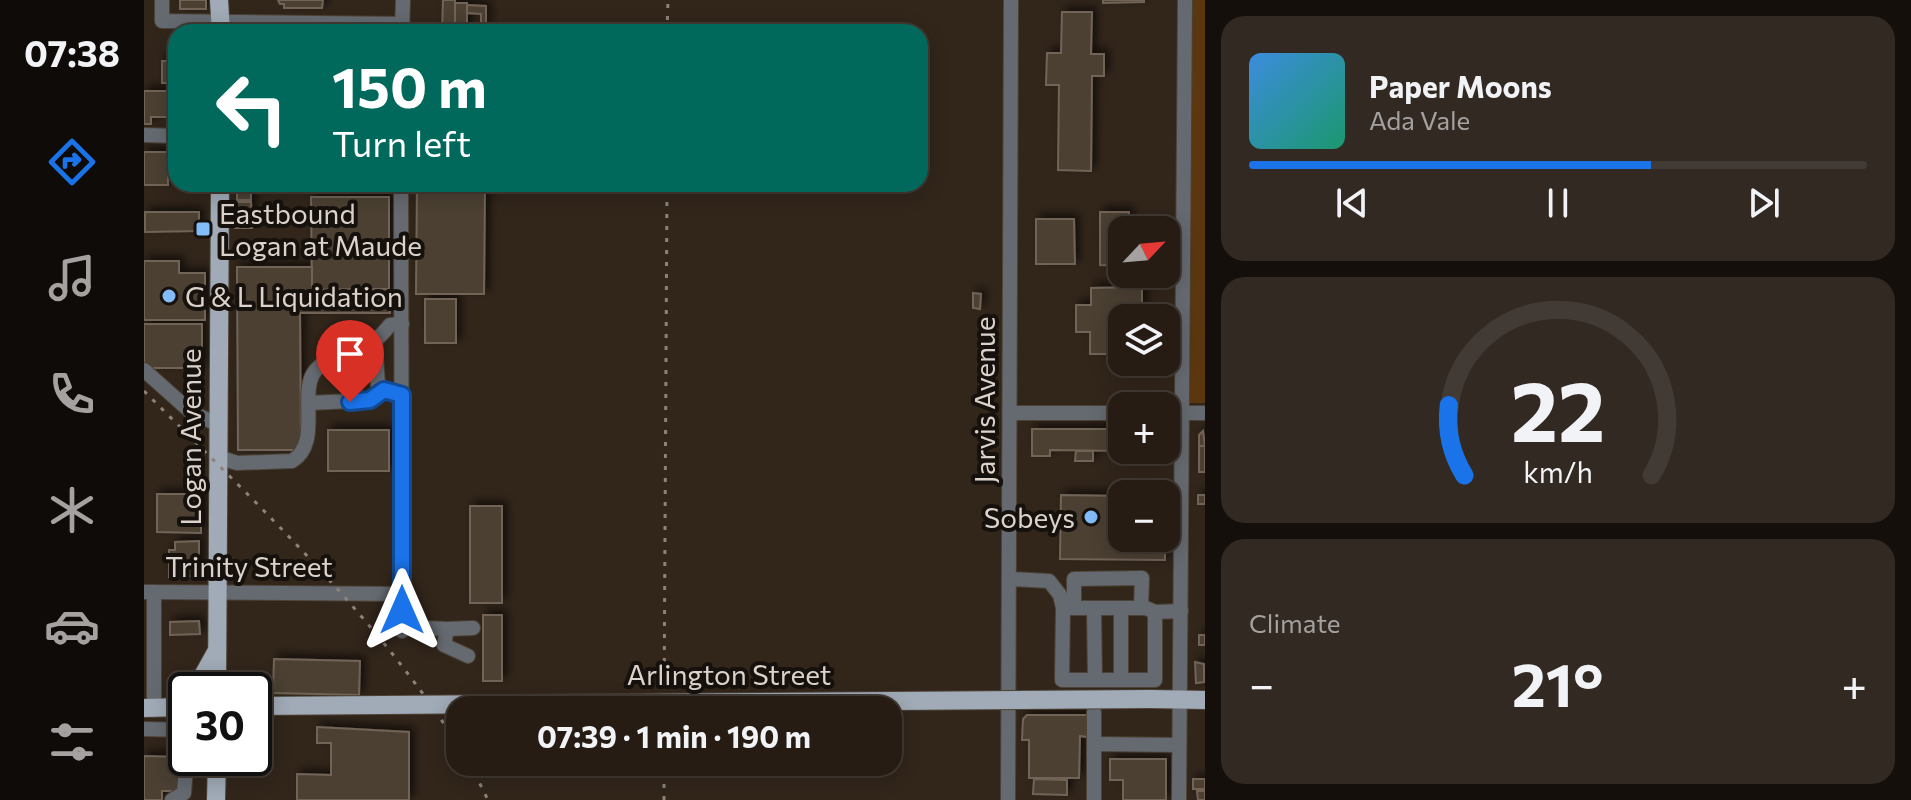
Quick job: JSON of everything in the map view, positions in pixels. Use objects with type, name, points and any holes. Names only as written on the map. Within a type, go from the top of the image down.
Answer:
[{"type":"main road","points":[[219,0],[221,24]]},
{"type":"main road","points":[[221,24],[225,0]]},
{"type":"main road","name":"Logan Avenue","points":[[217,672],[220,192]]},
{"type":"main road","points":[[205,672],[217,650]]},
{"type":"main road","name":"Arlington Street","points":[[272,706],[1205,700]]},
{"type":"main road","points":[[149,708],[168,701]]},
{"type":"main road","points":[[216,800],[217,776]]},
{"type":"street","points":[[162,0],[162,21],[192,24]]},
{"type":"street","points":[[402,24],[403,0]]},
{"type":"street","name":"Jarvis Avenue","points":[[1008,800],[1011,0]]},
{"type":"street","points":[[1179,800],[1185,0]]},
{"type":"street","points":[[144,135],[168,136]]},
{"type":"street","points":[[401,192],[402,629],[473,628]]},
{"type":"street","points":[[218,457],[237,463],[292,461],[299,457],[306,447],[312,376],[324,363],[375,341],[390,325],[402,324]]},
{"type":"street","points":[[375,341],[378,386],[402,395]]},
{"type":"street","points":[[144,370],[191,412],[219,425]]},
{"type":"street","points":[[310,403],[370,400],[384,390]]},
{"type":"street","points":[[1010,413],[1108,413]]},
{"type":"street","points":[[1182,413],[1205,413]]},
{"type":"street","points":[[1142,578],[1148,610],[1155,680],[1062,680],[1068,608],[1074,579],[1142,578]]},
{"type":"street","points":[[1010,579],[1049,581],[1068,608]]},
{"type":"street","points":[[149,592],[149,708]]},
{"type":"street","name":"Trinity Street","points":[[149,592],[403,594]]},
{"type":"street","points":[[1068,608],[1181,611]]},
{"type":"street","points":[[1094,608],[1095,680]]},
{"type":"street","points":[[1121,608],[1121,680]]},
{"type":"street","points":[[447,629],[444,645],[468,656]]},
{"type":"street","points":[[1094,712],[1094,800]]},
{"type":"street","points":[[144,729],[168,730]]},
{"type":"street","points":[[1094,744],[1179,745]]},
{"type":"street","points":[[172,800],[184,793],[185,776]]},
{"type":"shaded area","points":[[1182,0],[1205,0],[1205,403],[1188,403]]},
{"type":"building","points":[[180,0],[206,0],[206,9],[180,9]]},
{"type":"building","points":[[278,0],[323,0],[322,8],[284,8]]},
{"type":"building","points":[[443,0],[455,0],[455,24],[442,24]]},
{"type":"building","points":[[1103,0],[1144,0],[1144,2],[1103,3]]},
{"type":"building","points":[[455,3],[467,3],[467,24],[455,24]]},
{"type":"building","points":[[467,5],[486,6],[486,24],[481,24],[481,14],[467,13]]},
{"type":"building","points":[[1062,12],[1092,12],[1091,54],[1104,54],[1104,76],[1092,76],[1091,171],[1058,170],[1059,85],[1046,85],[1047,53],[1061,53]]},
{"type":"building","points":[[162,61],[168,61],[168,83],[162,83]]},
{"type":"building","points":[[144,91],[168,91],[168,117],[151,117],[151,124],[144,124]]},
{"type":"building","points":[[144,152],[168,152],[168,185],[144,185]]},
{"type":"building","points":[[237,192],[251,192],[251,200],[237,200]]},
{"type":"building","points":[[417,192],[485,192],[484,294],[416,294]]},
{"type":"building","points":[[311,197],[389,197],[389,289],[312,290]]},
{"type":"building","points":[[235,202],[251,202],[252,228],[235,228]]},
{"type":"building","points":[[145,212],[199,212],[199,231],[145,232]]},
{"type":"building","points":[[1100,212],[1129,212],[1129,216],[1108,216],[1108,265],[1100,265]]},
{"type":"building","points":[[1036,219],[1074,219],[1075,264],[1036,264]]},
{"type":"building","points":[[144,261],[179,261],[179,273],[205,273],[205,320],[144,320]]},
{"type":"building","points":[[237,267],[312,267],[312,290],[389,289],[390,313],[300,313],[301,450],[238,450]]},
{"type":"building","points":[[1091,288],[1142,288],[1142,304],[1108,304],[1108,354],[1090,354],[1090,332],[1076,332],[1076,305],[1091,305]]},
{"type":"building","points":[[973,293],[981,294],[980,309],[973,308]]},
{"type":"building","points":[[425,299],[456,299],[456,343],[425,343]]},
{"type":"building","points":[[144,324],[202,324],[202,368],[144,368]]},
{"type":"building","points":[[1032,429],[1108,429],[1108,451],[1050,450],[1050,456],[1032,456]]},
{"type":"building","points":[[328,430],[389,430],[389,471],[328,471]]},
{"type":"building","points":[[1203,431],[1205,446],[1199,446],[1199,435]]},
{"type":"building","points":[[1199,446],[1205,446],[1205,472],[1199,472]]},
{"type":"building","points":[[1076,451],[1093,451],[1093,461],[1075,461]]},
{"type":"building","points":[[157,494],[201,494],[201,533],[157,532]]},
{"type":"building","name":"Sobeys","points":[[1061,495],[1108,496],[1108,552],[1165,552],[1165,560],[1060,559]]},
{"type":"building","points":[[1198,495],[1205,495],[1205,504],[1198,504]]},
{"type":"building","points":[[470,506],[502,506],[502,603],[470,603]]},
{"type":"building","points":[[199,541],[199,576],[169,577],[169,550],[175,550],[175,542]]},
{"type":"building","points":[[483,615],[502,615],[502,681],[483,681]]},
{"type":"building","points":[[199,621],[200,634],[170,635],[170,622]]},
{"type":"building","points":[[1199,635],[1205,635],[1205,645],[1199,645]]},
{"type":"building","points":[[274,659],[360,661],[359,695],[273,693]]},
{"type":"building","points":[[1195,662],[1204,664],[1204,682],[1196,683]]},
{"type":"building","points":[[1027,715],[1087,715],[1087,737],[1080,736],[1079,778],[1029,778],[1029,740],[1022,740],[1023,719]]},
{"type":"building","points":[[317,727],[409,732],[409,800],[297,800],[297,774],[331,775],[331,743],[317,743]]},
{"type":"building","points":[[144,756],[168,757],[168,776],[180,776],[180,791],[162,791],[162,800],[144,800]]},
{"type":"building","points":[[1110,759],[1166,759],[1166,800],[1123,800],[1123,780],[1110,780]]},
{"type":"building","points":[[1034,779],[1067,780],[1067,795],[1033,794]]},
{"type":"building","points":[[1193,779],[1205,779],[1205,789],[1193,789]]},
{"type":"building","points":[[1197,791],[1205,791],[1205,800],[1198,800]]},
{"type":"railway","points":[[667,24],[668,0]]},
{"type":"railway","points":[[664,696],[667,192]]},
{"type":"railway","points":[[144,391],[271,518],[352,605],[446,727]]},
{"type":"railway","points":[[476,776],[488,800]]},
{"type":"railway","points":[[664,776],[664,800]]},
{"type":"place","name":"Eastbound Logan at Maude","points":[[203,229]]},
{"type":"place","name":"G & L Liquidation","points":[[169,296]]},
{"type":"place","name":"Sobeys","points":[[1091,517]]},
{"type":"route","points":[[350,402],[370,400],[384,390],[402,395],[402,610]]}]
